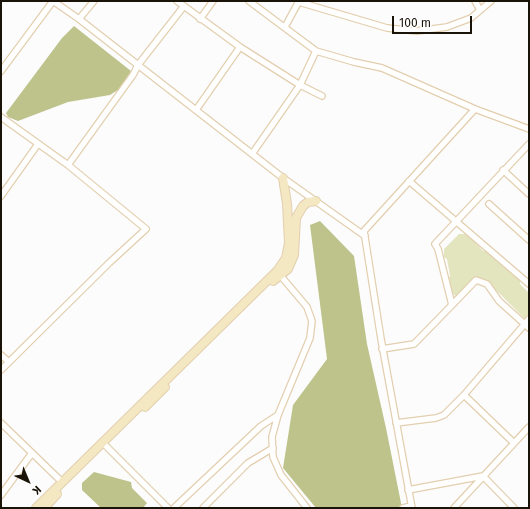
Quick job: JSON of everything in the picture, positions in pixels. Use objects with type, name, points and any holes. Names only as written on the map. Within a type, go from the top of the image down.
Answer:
[{"type":"street","points":[[1,71],[53,1],[79,19],[283,178],[365,236]]},
{"type":"street","points":[[79,19],[94,1]]},
{"type":"street","points":[[177,1],[240,47],[300,85],[322,96]]},
{"type":"street","points":[[200,19],[213,1]]},
{"type":"street","points":[[249,1],[316,51],[382,68],[475,108],[529,129]]},
{"type":"street","points":[[285,27],[299,1],[387,28],[417,31],[447,27],[471,18],[491,1]]},
{"type":"street","points":[[475,1],[480,10]]},
{"type":"street","points":[[68,165],[133,75],[138,65],[184,6]]},
{"type":"street","points":[[196,110],[240,47]]},
{"type":"street","points":[[252,154],[300,85],[316,51]]},
{"type":"street","points":[[403,508],[412,507],[382,349],[364,231],[475,108]]},
{"type":"street","points":[[1,117],[68,165],[146,229],[109,263],[1,370]]},
{"type":"street","points":[[1,196],[38,144]]},
{"type":"street","points":[[452,305],[438,249],[435,244],[529,144]]},
{"type":"street","points":[[503,170],[529,194]]},
{"type":"street","points":[[44,508],[104,444],[278,270],[286,258],[289,243],[287,204],[283,178]]},
{"type":"street","points":[[409,181],[529,284]]},
{"type":"street","points":[[36,508],[288,268],[294,255],[296,218],[303,206],[308,202],[316,201]]},
{"type":"street","points":[[489,204],[529,240]]},
{"type":"street","points":[[280,275],[307,307],[312,321],[310,338],[278,415],[272,437],[273,457],[280,475],[307,508]]},
{"type":"street","points":[[382,349],[414,344],[476,280],[487,284],[499,301],[527,326]]},
{"type":"street","points":[[396,423],[436,418],[444,415],[527,326],[529,319]]},
{"type":"street","points":[[1,355],[9,362]]},
{"type":"street","points":[[464,395],[514,443]]},
{"type":"street","points":[[174,508],[261,426],[278,415]]},
{"type":"street","points":[[1,423],[62,482]]},
{"type":"street","points":[[454,508],[529,428]]},
{"type":"street","points":[[104,444],[168,508]]},
{"type":"street","points":[[203,508],[248,463],[273,448]]},
{"type":"street","points":[[1,495],[32,453]]},
{"type":"street","points":[[408,490],[483,476]]},
{"type":"street","points":[[483,476],[514,508]]},
{"type":"green space","points":[[74,26],[131,71],[121,88],[110,95],[68,102],[18,121],[8,117],[6,113],[62,38]]},
{"type":"green space","points":[[320,221],[354,256],[367,344],[402,508],[316,508],[283,468],[293,405],[327,359],[310,225]]},
{"type":"green space","points":[[459,234],[468,234],[483,251],[486,251],[520,281],[520,284],[529,293],[529,317],[526,320],[485,279],[458,298],[452,293],[448,279],[450,276],[447,259],[444,257],[444,249]]},
{"type":"green space","points":[[94,472],[131,482],[132,488],[147,503],[143,508],[101,508],[82,490],[82,483]]}]
